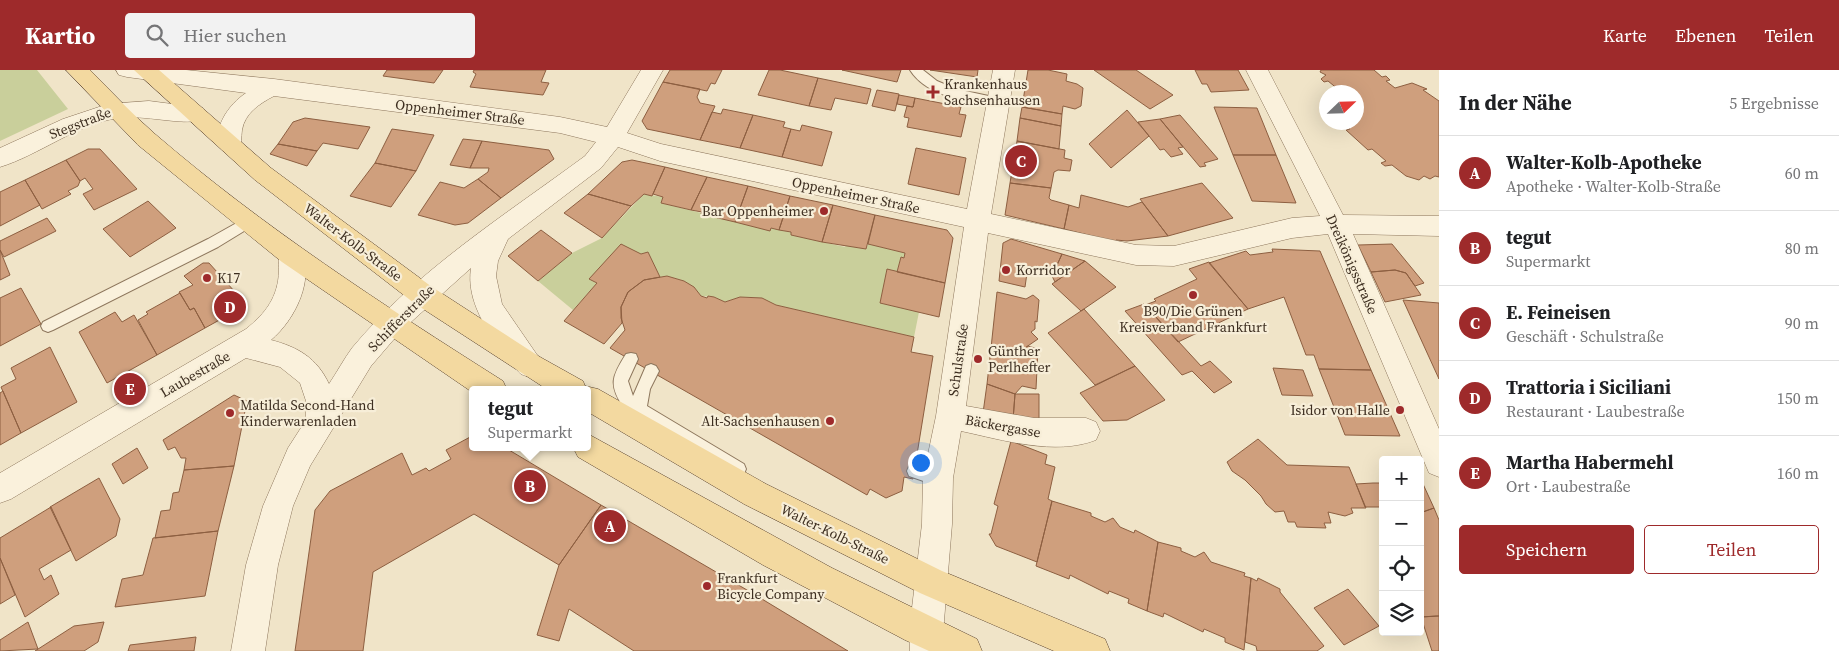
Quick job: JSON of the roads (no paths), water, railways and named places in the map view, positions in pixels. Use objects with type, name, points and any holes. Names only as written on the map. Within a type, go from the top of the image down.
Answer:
[{"type":"main road","points":[[77,70],[146,139],[291,255],[487,386]]},
{"type":"main road","name":"Walter-Kolb-Straße","points":[[160,72],[195,114],[263,174],[423,295],[530,365],[566,386]]},
{"type":"main road","name":"Walter-Kolb-Straße","points":[[591,400],[755,494],[931,582],[1093,651]]},
{"type":"main road","points":[[591,448],[721,526],[927,642],[965,651]]},
{"type":"street","name":"Oppenheimer Straße","points":[[127,70],[160,72],[560,125],[613,137],[660,152],[1116,252],[1152,256],[1174,256],[1292,228],[1336,224],[1439,226]]},
{"type":"street","name":"Schifferstraße","points":[[248,651],[262,565],[278,506],[298,458],[320,420],[361,358],[392,323],[451,269],[593,162],[613,137],[652,70]]},
{"type":"street","name":"Schulstraße","points":[[927,642],[931,582],[926,475],[950,416],[977,221],[1004,70]]},
{"type":"street","name":"Dreikönigsstraße","points":[[1257,70],[1336,224],[1439,463]]},
{"type":"street","points":[[230,144],[230,128],[242,106],[274,87]]},
{"type":"street","name":"Stegstraße","points":[[0,158],[71,125],[116,110],[149,109],[195,114]]},
{"type":"street","name":"Schifferstraße","points":[[500,231],[486,260],[483,279],[486,299],[501,328],[530,365]]},
{"type":"street","name":"Laubestraße","points":[[0,489],[244,346],[268,330],[281,312],[293,278],[291,255]]},
{"type":"street","name":"Schifferstraße","points":[[244,346],[287,356],[307,368],[318,386],[322,402],[320,420]]},
{"type":"street","name":"Bäckergasse","points":[[950,416],[1023,432],[1053,434],[1086,432]]},
{"type":"lane","points":[[916,70],[922,77],[943,90],[998,102]]},
{"type":"lane","points":[[48,326],[213,243],[249,221]]},
{"type":"lane","points":[[631,360],[619,377],[621,392],[629,404],[743,472],[755,494]]},
{"type":"lane","points":[[639,409],[642,389],[651,371]]},
{"type":"place","name":"Krankenhaus Sachsenhausen","points":[[933,92]]},
{"type":"place","name":"E. Feineisen","points":[[1021,161]]},
{"type":"place","name":"Bar Oppenheimer","points":[[824,211]]},
{"type":"place","name":"Korridor","points":[[1006,270]]},
{"type":"place","name":"K17","points":[[207,278]]},
{"type":"place","name":"B90/Die Grünen Kreisverband Frankfurt","points":[[1193,295]]},
{"type":"place","name":"Trattoria i Siciliani","points":[[230,307]]},
{"type":"place","name":"Günther Perlhefter","points":[[978,359]]},
{"type":"place","name":"Martha Habermehl","points":[[130,389]]},
{"type":"place","name":"Isidor von Halle","points":[[1400,410]]},
{"type":"place","name":"Matilda Second-Hand Kinderwarenladen","points":[[230,413]]},
{"type":"place","name":"Alt-Sachsenhausen","points":[[830,421]]},
{"type":"place","name":"tegut","points":[[530,486]]},
{"type":"place","name":"Walter-Kolb-Apotheke","points":[[610,526]]},
{"type":"place","name":"Frankfurt Bicycle Company","points":[[707,586]]}]
